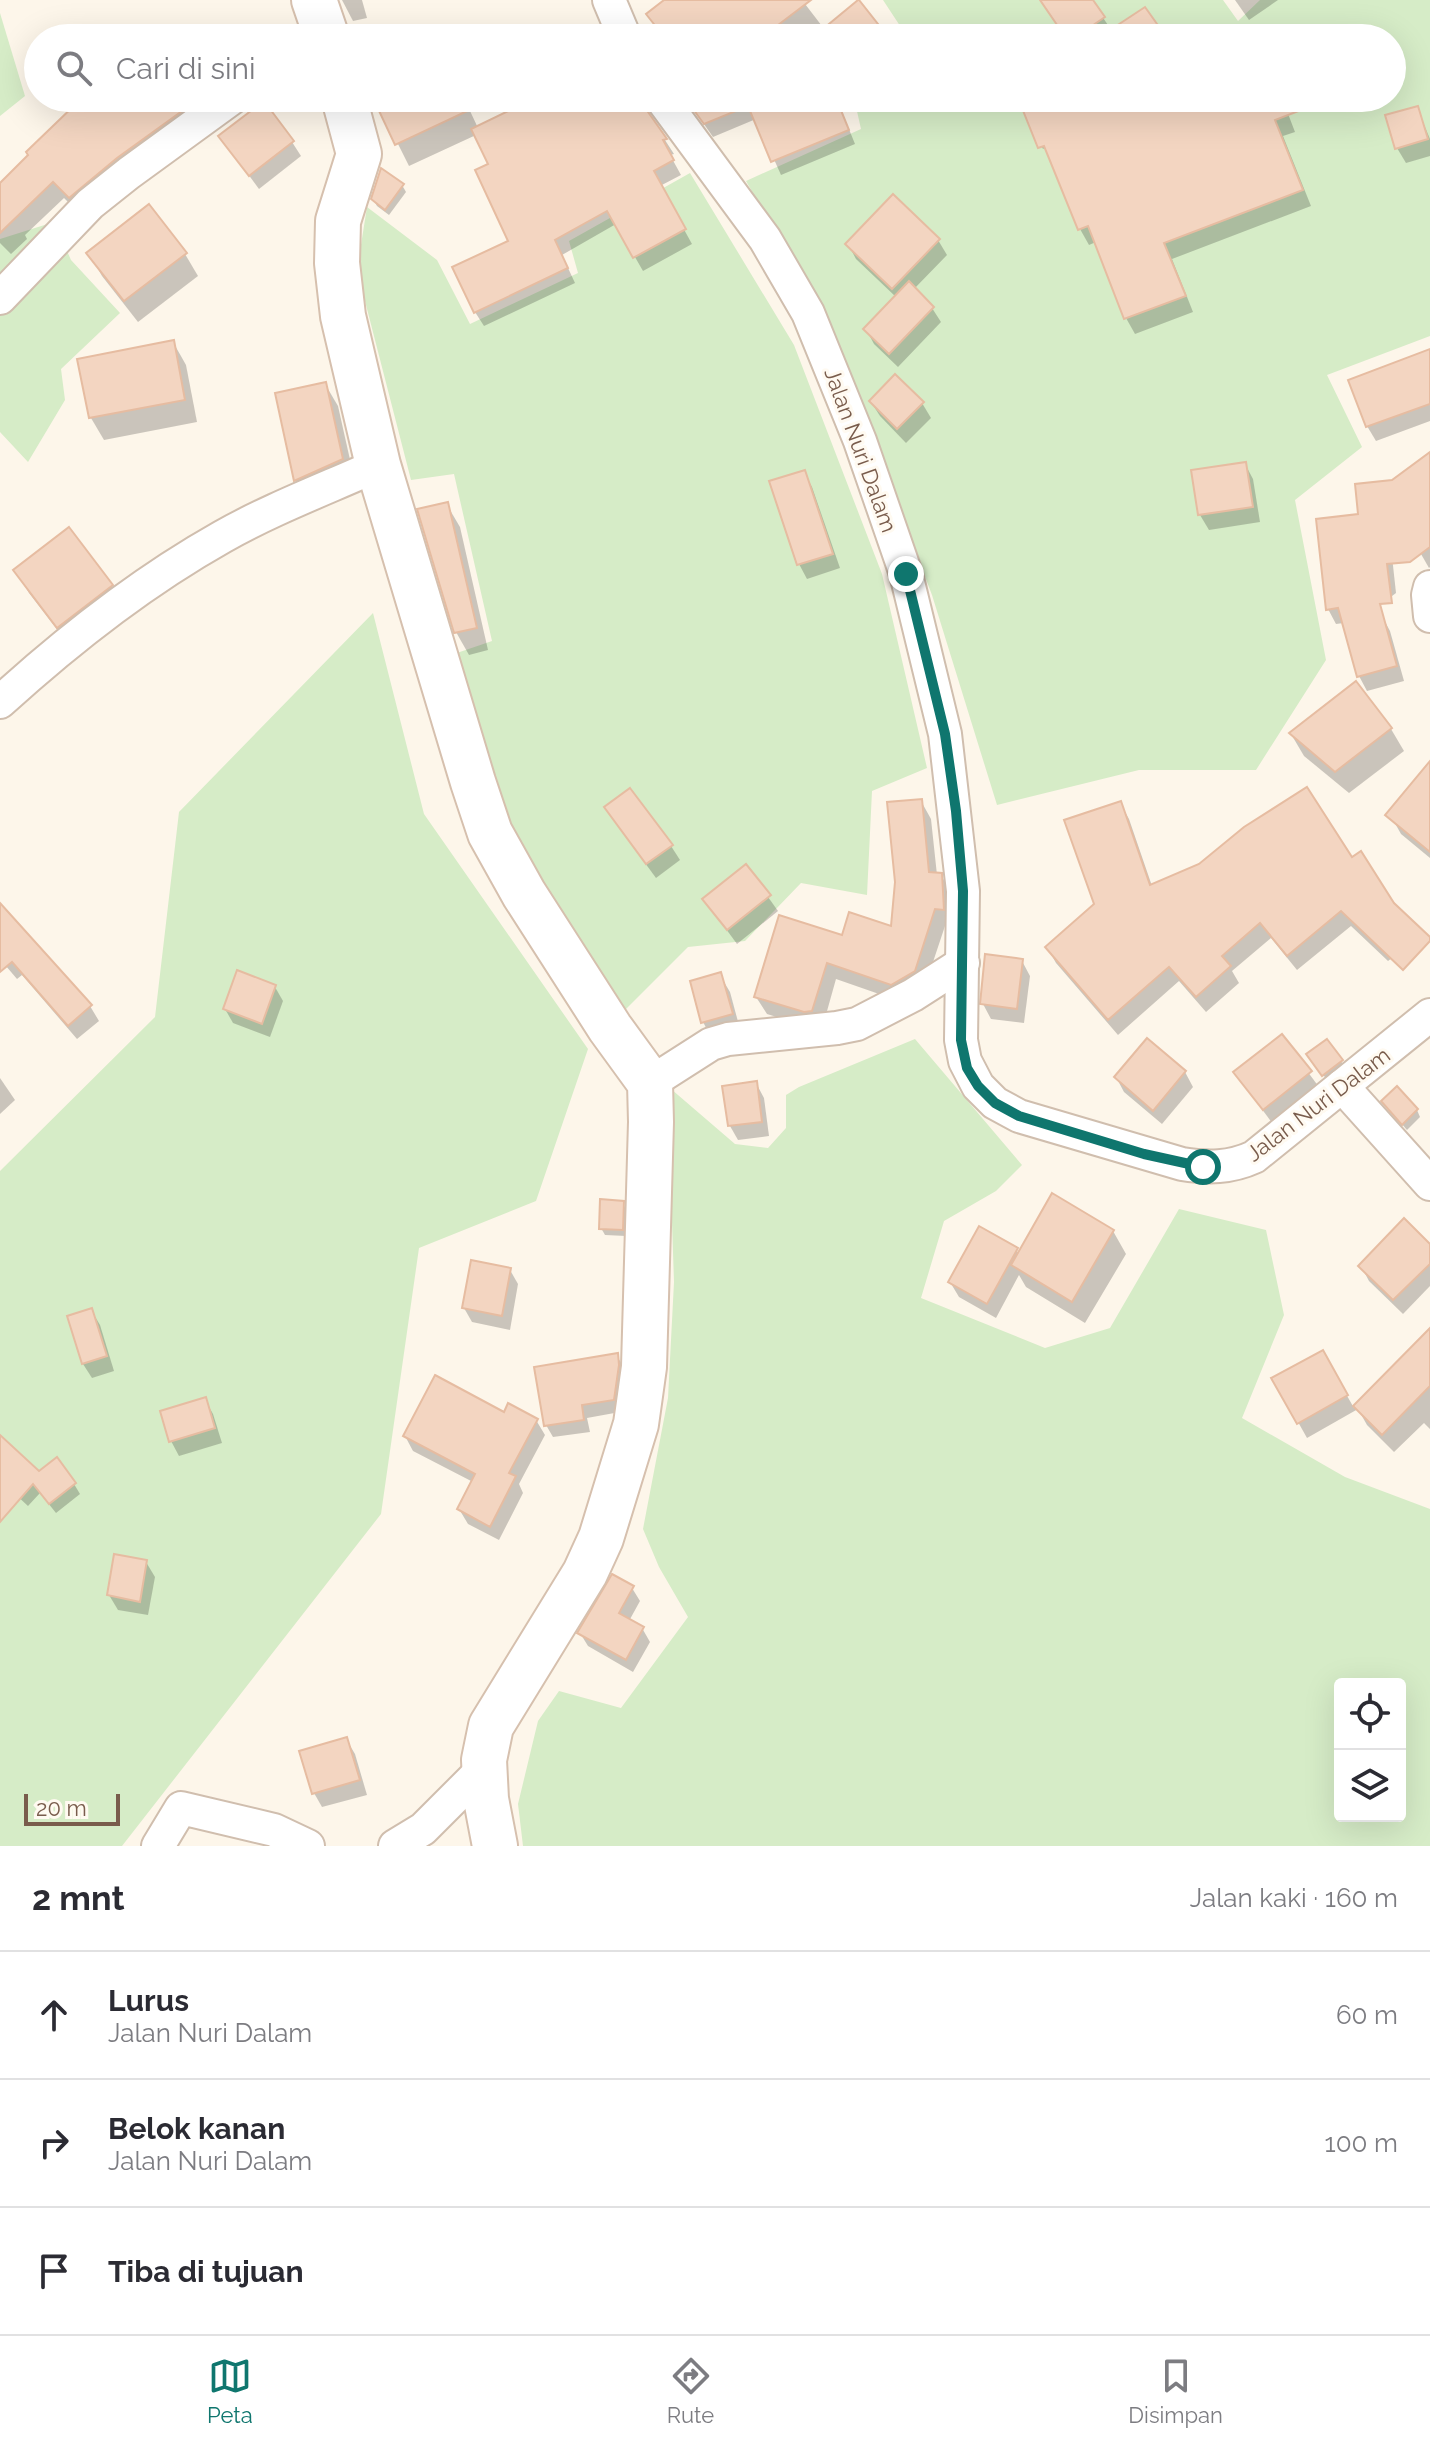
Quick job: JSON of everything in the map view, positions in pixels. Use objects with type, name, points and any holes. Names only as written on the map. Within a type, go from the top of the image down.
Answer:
[{"type":"main road","points":[[314,0],[322,24]]},
{"type":"main road","points":[[348,112],[359,154],[338,221],[337,263],[343,316],[378,465],[490,833],[524,894],[610,1028],[650,1083],[644,1367],[636,1424],[601,1538],[585,1573],[491,1726],[484,1768],[495,1846]]},
{"type":"street","points":[[609,0],[619,24]]},
{"type":"street","points":[[0,298],[90,204],[213,112]]},
{"type":"street","name":"Jalan Nuri Dalam","points":[[671,112],[765,239],[808,313],[865,455],[906,574],[945,734],[963,891],[961,1040],[967,1068],[978,1086],[995,1103],[1019,1116],[1182,1164],[1225,1166],[1254,1157],[1430,1015]]},
{"type":"street","points":[[0,702],[44,662],[137,592],[222,537],[378,465]]},
{"type":"street","points":[[1430,587],[1430,616]]},
{"type":"street","points":[[650,1083],[711,1044],[728,1039],[857,1024],[920,991],[963,963]]},
{"type":"street","points":[[1342,1086],[1430,1184]]},
{"type":"street","points":[[395,1846],[423,1829],[484,1768]]},
{"type":"street","points":[[158,1846],[181,1808],[274,1830],[308,1846]]},
{"type":"green space","points":[[883,0],[1223,0],[1238,21],[1260,0],[1430,0],[1430,336],[1327,375],[1362,447],[1295,500],[1326,660],[1256,770],[1139,770],[997,805],[932,595],[871,434],[817,304],[746,181],[861,129],[857,112],[1406,112],[1406,24],[899,24]]},
{"type":"green space","points":[[0,13],[24,97],[0,116]]},
{"type":"green space","points":[[690,173],[794,345],[882,574],[927,768],[872,791],[867,895],[801,883],[745,941],[688,947],[622,1013],[507,830],[451,655],[492,641],[454,474],[411,480],[357,270],[367,207],[437,260],[470,324],[578,273],[569,241]]},
{"type":"green space","points":[[54,222],[71,260],[120,313],[61,369],[65,400],[28,462],[0,432],[0,239]]},
{"type":"green space","points":[[373,613],[424,814],[588,1049],[536,1201],[419,1248],[381,1514],[122,1846],[0,1846],[0,1171],[155,1017],[179,812]]},
{"type":"green space","points":[[915,1039],[1022,1165],[996,1191],[944,1221],[921,1298],[1045,1348],[1110,1328],[1179,1209],[1266,1230],[1284,1315],[1242,1418],[1345,1477],[1430,1509],[1430,1846],[523,1846],[518,1804],[538,1721],[559,1691],[621,1708],[688,1617],[659,1567],[643,1529],[668,1398],[674,1282],[671,1089],[735,1144],[768,1148],[786,1128],[786,1095]]},
{"type":"building","points":[[664,0],[811,0],[779,24],[654,24],[646,14]]},
{"type":"building","points":[[858,0],[878,24],[829,24]]},
{"type":"building","points":[[1040,0],[1093,0],[1105,17],[1095,24],[1056,24]]},
{"type":"building","points":[[1145,7],[1157,24],[1119,24]]},
{"type":"building","points":[[1418,106],[1428,139],[1395,149],[1385,115],[1406,112],[1406,109]]},
{"type":"building","points":[[67,112],[181,112],[69,198],[53,182],[0,233],[0,183],[28,155],[26,152]]},
{"type":"building","points":[[250,112],[272,112],[294,141],[249,176],[218,136]]},
{"type":"building","points":[[380,112],[465,112],[395,145]]},
{"type":"building","points":[[506,112],[648,112],[667,139],[663,140],[674,160],[654,171],[686,229],[633,258],[607,211],[555,240],[568,268],[474,313],[452,267],[508,241],[475,170],[488,164],[471,129]]},
{"type":"building","points":[[695,112],[733,112],[704,124]]},
{"type":"building","points":[[750,112],[842,112],[849,130],[771,162]]},
{"type":"building","points":[[1024,112],[1296,112],[1275,120],[1303,190],[1164,243],[1186,296],[1124,319],[1088,226],[1078,230],[1044,146],[1038,148]]},
{"type":"building","points":[[381,168],[404,184],[385,210],[371,199]]},
{"type":"building","points":[[893,194],[940,239],[892,289],[845,244]]},
{"type":"building","points":[[149,204],[187,253],[124,301],[86,253]]},
{"type":"building","points":[[909,281],[934,307],[889,354],[863,329]]},
{"type":"building","points":[[174,340],[185,400],[89,418],[77,359]]},
{"type":"building","points":[[1430,349],[1430,404],[1366,427],[1348,380]]},
{"type":"building","points":[[895,374],[924,402],[897,429],[869,401]]},
{"type":"building","points":[[326,382],[343,459],[294,481],[275,393]]},
{"type":"building","points":[[1430,452],[1430,547],[1410,562],[1387,564],[1392,603],[1380,604],[1397,666],[1357,677],[1338,608],[1326,610],[1316,519],[1358,514],[1355,484],[1392,480]]},
{"type":"building","points":[[1246,462],[1253,507],[1198,515],[1191,470]]},
{"type":"building","points":[[805,470],[833,554],[797,565],[769,481]]},
{"type":"building","points":[[448,502],[477,628],[454,633],[417,509]]},
{"type":"building","points":[[69,527],[113,585],[57,628],[13,570]]},
{"type":"building","points":[[1356,681],[1392,728],[1335,772],[1289,733]]},
{"type":"building","points":[[1430,761],[1430,852],[1385,815]]},
{"type":"building","points":[[1307,787],[1352,857],[1361,851],[1394,903],[1430,937],[1430,941],[1403,970],[1341,911],[1287,956],[1260,923],[1222,956],[1231,966],[1196,997],[1169,967],[1108,1020],[1045,947],[1094,904],[1064,820],[1121,801],[1150,885],[1199,864],[1244,827]]},
{"type":"building","points":[[630,788],[673,845],[646,864],[604,807]]},
{"type":"building","points":[[922,799],[929,872],[942,873],[944,910],[935,909],[915,971],[891,985],[827,963],[812,1011],[804,1012],[754,997],[779,915],[842,935],[849,912],[891,926],[895,882],[887,802]]},
{"type":"building","points":[[746,864],[771,895],[727,930],[702,899]]},
{"type":"building","points":[[0,903],[92,1005],[68,1026],[12,962],[0,972]]},
{"type":"building","points":[[985,954],[1023,959],[1017,1009],[980,1004]]},
{"type":"building","points":[[237,970],[276,985],[262,1024],[223,1009]]},
{"type":"building","points":[[721,972],[733,1014],[701,1023],[690,981]]},
{"type":"building","points":[[1282,1034],[1312,1071],[1263,1110],[1233,1072]]},
{"type":"building","points":[[1147,1038],[1186,1071],[1153,1111],[1114,1077]]},
{"type":"building","points":[[1327,1039],[1343,1060],[1322,1076],[1306,1054]]},
{"type":"building","points":[[757,1081],[762,1122],[728,1126],[722,1086]]},
{"type":"building","points":[[1397,1086],[1418,1109],[1402,1125],[1381,1101]]},
{"type":"building","points":[[1052,1193],[1114,1230],[1072,1302],[1011,1265]]},
{"type":"building","points":[[600,1199],[624,1201],[623,1230],[599,1229]]},
{"type":"building","points":[[1404,1218],[1430,1244],[1430,1264],[1393,1300],[1358,1266]]},
{"type":"building","points":[[979,1226],[1018,1248],[987,1304],[948,1282]]},
{"type":"building","points":[[471,1260],[511,1268],[502,1316],[462,1308]]},
{"type":"building","points":[[92,1308],[107,1356],[82,1364],[67,1316]]},
{"type":"building","points":[[1430,1328],[1430,1386],[1382,1435],[1353,1406]]},
{"type":"building","points":[[1323,1350],[1348,1395],[1297,1424],[1271,1378]]},
{"type":"building","points":[[618,1353],[614,1400],[582,1405],[584,1420],[544,1426],[534,1367]]},
{"type":"building","points":[[435,1375],[504,1412],[508,1403],[538,1419],[509,1473],[516,1476],[490,1527],[457,1509],[475,1474],[403,1436]]},
{"type":"building","points":[[206,1397],[215,1428],[169,1442],[160,1411]]},
{"type":"building","points":[[0,1435],[39,1471],[57,1457],[76,1483],[49,1504],[33,1484],[0,1522]]},
{"type":"building","points":[[114,1554],[147,1560],[140,1602],[107,1595]]},
{"type":"building","points":[[612,1574],[634,1586],[619,1613],[644,1627],[626,1660],[577,1633]]},
{"type":"building","points":[[347,1737],[360,1780],[312,1794],[299,1751]]},
{"type":"route","points":[[906,574],[945,734],[956,811],[963,891],[961,1040],[967,1068],[978,1086],[995,1103],[1019,1116],[1144,1154],[1203,1167]]}]
